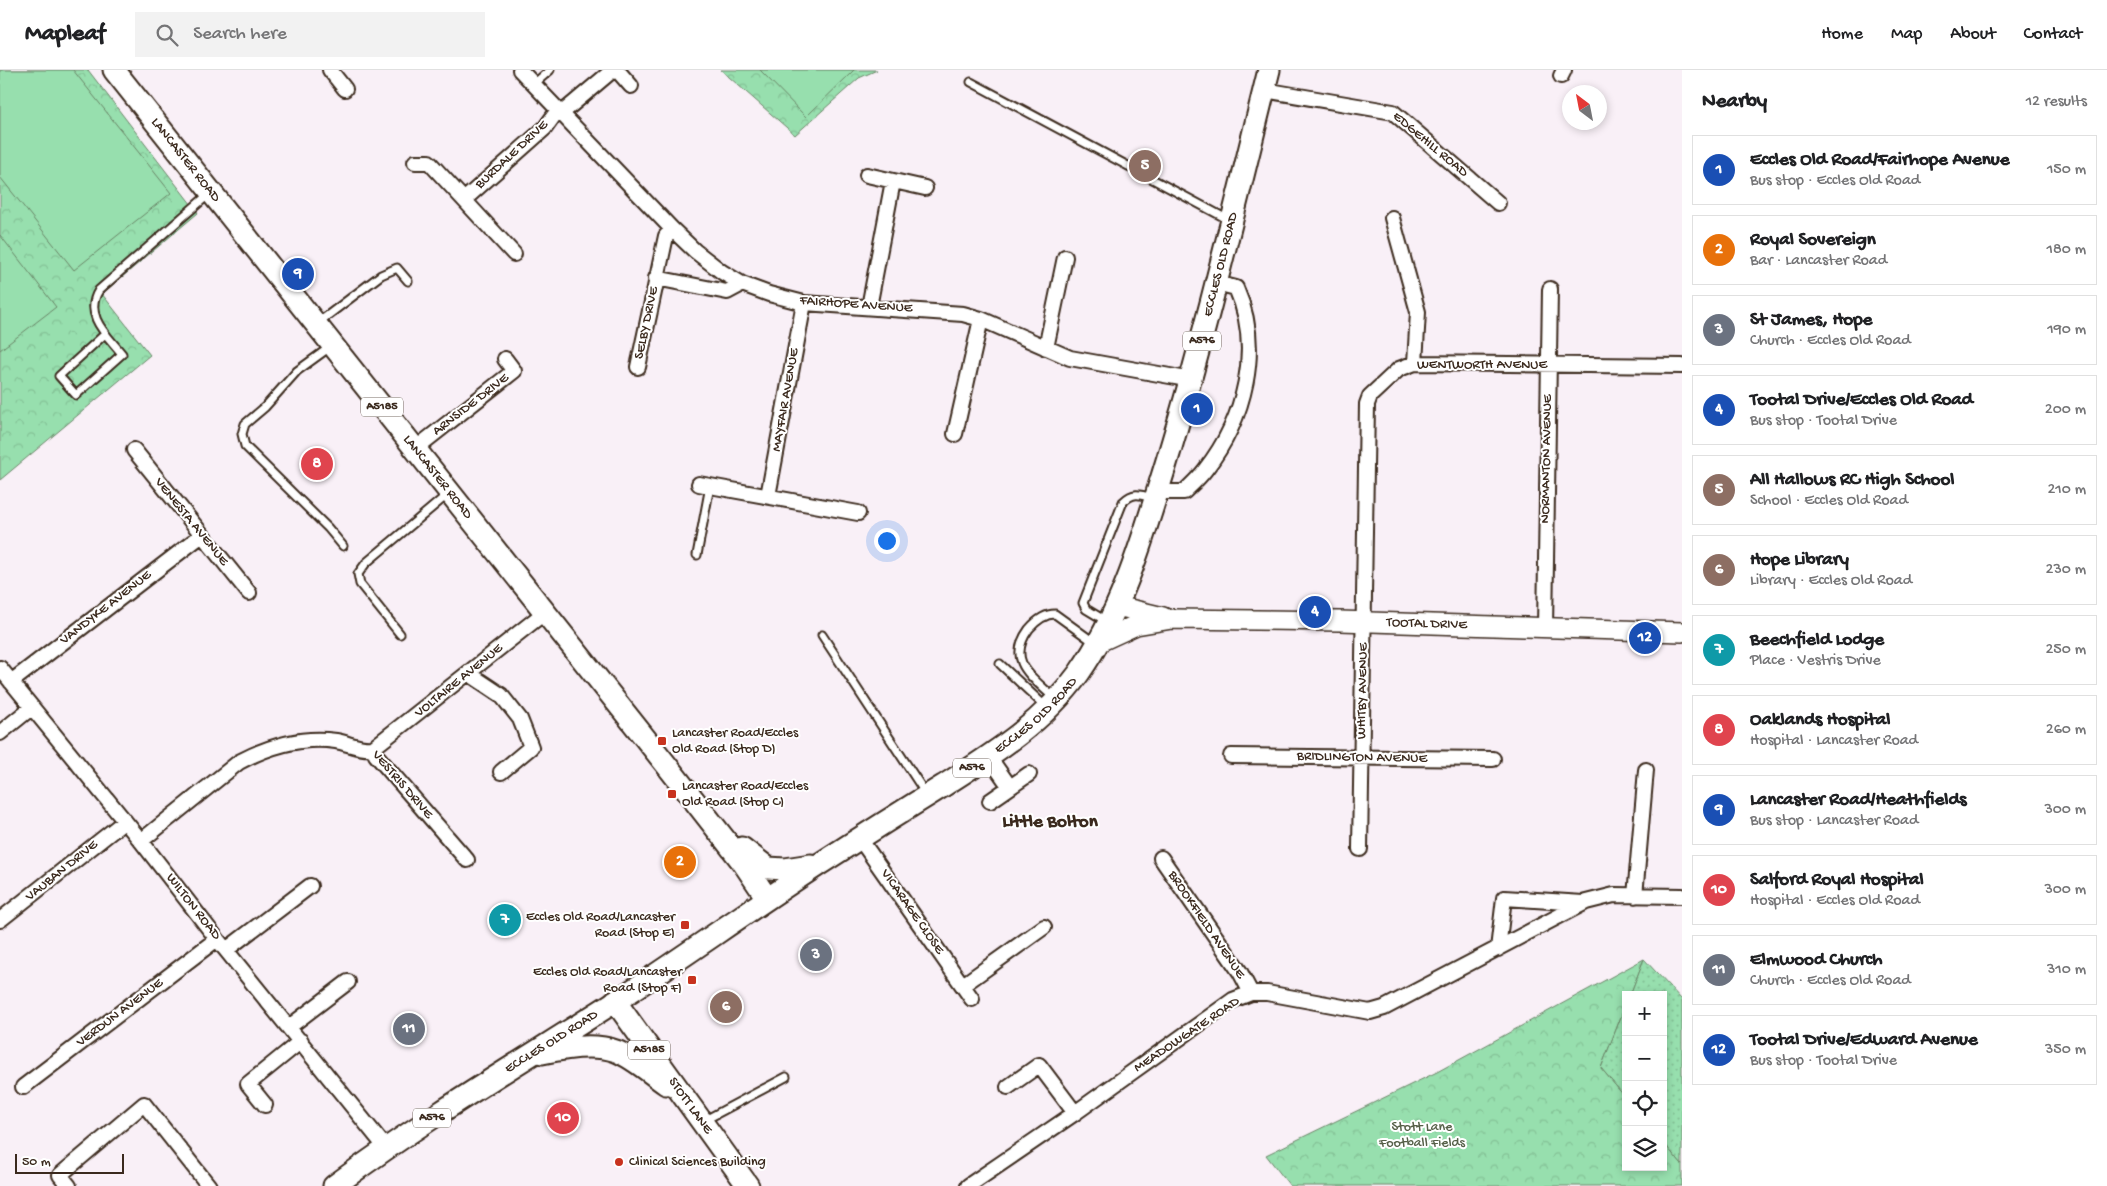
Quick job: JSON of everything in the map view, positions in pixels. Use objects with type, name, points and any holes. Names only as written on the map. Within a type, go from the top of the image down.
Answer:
[{"type":"main road","name":"LANCASTER ROAD","points":[[114,70],[722,837],[767,898]]},
{"type":"main road","name":"ECCLES OLD ROAD","points":[[334,1186],[386,1148],[615,1001],[767,898],[989,757],[1038,720],[1077,676],[1098,644],[1113,614],[1137,554],[1156,495],[1192,380],[1266,80]]},
{"type":"main road","name":"LANCASTER ROAD","points":[[722,837],[746,851],[768,868],[786,869],[822,863]]},
{"type":"main road","name":"STOTT LANE","points":[[615,1001],[748,1186]]},
{"type":"main road","points":[[532,1054],[571,1047],[615,1051],[643,1067],[684,1098]]},
{"type":"street","points":[[330,70],[345,89]]},
{"type":"street","name":"FAIRHOPE AVENUE","points":[[520,70],[695,252],[742,284],[769,294],[804,303],[942,311],[963,314],[981,319],[1070,358],[1192,380]]},
{"type":"street","name":"BURDALE DRIVE","points":[[465,199],[545,128],[560,111],[613,70]]},
{"type":"street","points":[[617,70],[631,86]]},
{"type":"street","name":"EDGEHILL ROAD","points":[[1266,80],[1393,112],[1498,203]]},
{"type":"street","name":"BURDALE DRIVE","points":[[415,162],[429,162],[514,254]]},
{"type":"street","points":[[867,175],[925,188]]},
{"type":"street","points":[[869,307],[893,181]]},
{"type":"street","points":[[1392,218],[1418,312],[1415,363]]},
{"type":"street","name":"SELBY DRIVE","points":[[638,367],[666,236],[672,229]]},
{"type":"street","points":[[1046,348],[1065,257]]},
{"type":"street","name":"SELBY DRIVE","points":[[656,278],[727,292],[742,284]]},
{"type":"street","points":[[1156,495],[1184,492],[1205,471],[1227,437],[1241,402],[1250,351],[1243,304],[1236,288],[1216,283]]},
{"type":"street","name":"NORMANTON AVENUE","points":[[1545,629],[1550,289]]},
{"type":"street","name":"MAYFAIR AVENUE","points":[[768,496],[804,303]]},
{"type":"street","points":[[955,434],[981,319]]},
{"type":"street","name":"ARNSIDE DRIVE","points":[[415,449],[514,371],[505,359]]},
{"type":"street","name":"WENTWORTH AVENUE","points":[[1365,622],[1367,404],[1370,396],[1399,369],[1415,363],[1548,366],[1682,366]]},
{"type":"street","name":"VENESTA AVENUE","points":[[134,450],[249,593]]},
{"type":"street","points":[[704,484],[858,513]]},
{"type":"street","name":"VANDYKE AVENUE","points":[[11,682],[202,535]]},
{"type":"street","name":"VOLTAIRE AVENUE","points":[[373,748],[544,613]]},
{"type":"street","name":"TOOTAL DRIVE","points":[[1113,614],[1172,619],[1365,622],[1682,632]]},
{"type":"street","name":"TOOTAL DRIVE","points":[[1098,644],[1136,625],[1172,619]]},
{"type":"street","name":"WHITBY AVENUE","points":[[1360,849],[1365,622]]},
{"type":"street","name":"WILTON ROAD","points":[[0,668],[125,821],[386,1148]]},
{"type":"street","points":[[468,673],[501,696],[520,718],[531,747],[501,772]]},
{"type":"street","points":[[0,733],[31,708]]},
{"type":"street","name":"VESTRIS DRIVE","points":[[141,841],[239,762],[258,752],[278,745],[318,740],[344,742],[367,749],[373,748],[376,755],[467,860]]},
{"type":"street","name":"BRIDLINGTON AVENUE","points":[[1231,756],[1493,759]]},
{"type":"street","points":[[989,757],[1010,787]]},
{"type":"street","points":[[1635,896],[1646,770]]},
{"type":"street","points":[[990,801],[1029,774]]},
{"type":"street","name":"VAUBAN DRIVE","points":[[0,920],[125,821]]},
{"type":"street","name":"VICARAGE CLOSE","points":[[860,839],[972,999]]},
{"type":"street","name":"BROOKFIELD AVENUE","points":[[1161,858],[1240,972],[1251,993]]},
{"type":"street","name":"VERDUN AVENUE","points":[[23,1087],[222,944],[310,886]]},
{"type":"street","name":"MEADOWGATE ROAD","points":[[968,1186],[1075,1113],[1233,1000],[1251,993],[1267,993],[1370,1012],[1384,1008],[1584,903],[1614,895],[1682,896]]},
{"type":"street","points":[[1498,949],[1504,898],[1584,903]]},
{"type":"street","points":[[963,985],[1044,927]]},
{"type":"street","points":[[290,1027],[348,982]]},
{"type":"street","points":[[265,1105],[248,1084],[301,1041]]},
{"type":"street","points":[[1008,1087],[1039,1065],[1075,1113]]},
{"type":"street","points":[[69,1186],[60,1174],[144,1104],[209,1186]]},
{"type":"lane","points":[[534,84],[550,70]]},
{"type":"lane","points":[[972,82],[1231,221]]},
{"type":"lane","points":[[105,334],[59,376],[76,395],[122,354],[105,334],[93,314],[93,302],[99,290],[211,193]]},
{"type":"lane","points":[[316,324],[381,275],[396,268],[408,281]]},
{"type":"lane","points":[[333,345],[297,372],[265,407],[245,424],[242,434],[245,446],[328,528],[343,546]]},
{"type":"lane","points":[[697,554],[704,484]]},
{"type":"lane","points":[[400,634],[360,584],[358,574],[366,563],[450,493]]},
{"type":"lane","points":[[1113,614],[1086,610],[1083,603],[1123,502],[1130,495],[1156,495]]},
{"type":"lane","points":[[1052,704],[1020,660],[1021,643],[1031,628],[1041,618],[1055,614],[1098,644]]},
{"type":"lane","points":[[822,635],[927,796]]},
{"type":"lane","points":[[1000,664],[1052,704]]},
{"type":"lane","points":[[702,1122],[786,1077]]},
{"type":"green space","points":[[0,70],[88,70],[198,213],[102,294],[150,355],[0,480]]},
{"type":"green space","points":[[0,70],[73,70],[171,193],[74,270],[0,177]]},
{"type":"green space","points":[[721,70],[877,70],[859,78],[795,135]]},
{"type":"green space","points":[[760,70],[854,70],[806,117]]},
{"type":"green space","points":[[0,235],[56,307],[0,350]]},
{"type":"green space","name":"Stott Lane Football Fields","points":[[1644,959],[1632,991],[1622,991],[1622,1014],[1601,1068],[1622,1093],[1622,1171],[1667,1171],[1667,1147],[1682,1165],[1682,1186],[1290,1186],[1266,1155],[1437,1072]]},
{"type":"green space","points":[[1644,959],[1682,1000],[1682,1165],[1667,1147],[1667,991],[1632,991]]},
{"type":"green space","points":[[1622,1014],[1622,1093],[1601,1068]]},
{"type":"place","name":"All Hallows RC High School","points":[[1145,166]]},
{"type":"place","name":"Lancaster Road/Heathfields","points":[[298,274]]},
{"type":"place","name":"Eccles Old Road/Fairhope Avenue","points":[[1197,409]]},
{"type":"place","name":"Oaklands Hospital","points":[[317,464]]},
{"type":"place","name":"Tootal Drive/Eccles Old Road","points":[[1315,612]]},
{"type":"place","name":"Tootal Drive/Edward Avenue","points":[[1645,638]]},
{"type":"place","name":"Lancaster Road/Eccles Old Road (Stop D)","points":[[662,741]]},
{"type":"place","name":"Lancaster Road/Eccles Old Road (Stop C)","points":[[672,794]]},
{"type":"place","name":"Royal Sovereign","points":[[680,862]]},
{"type":"place","name":"Beechfield Lodge","points":[[505,920]]},
{"type":"place","name":"Eccles Old Road/Lancaster Road (Stop E)","points":[[685,925]]},
{"type":"place","name":"St James, Hope","points":[[816,955]]},
{"type":"place","name":"Eccles Old Road/Lancaster Road (Stop F)","points":[[692,980]]},
{"type":"place","name":"Hope Library","points":[[726,1007]]},
{"type":"place","name":"Elmwood Church","points":[[409,1029]]},
{"type":"place","name":"Salford Royal Hospital","points":[[563,1118]]},
{"type":"place","name":"Clinical Sciences Building","points":[[619,1162]]},
{"type":"district","name":"Little Bolton","points":[[1050,822]]}]
